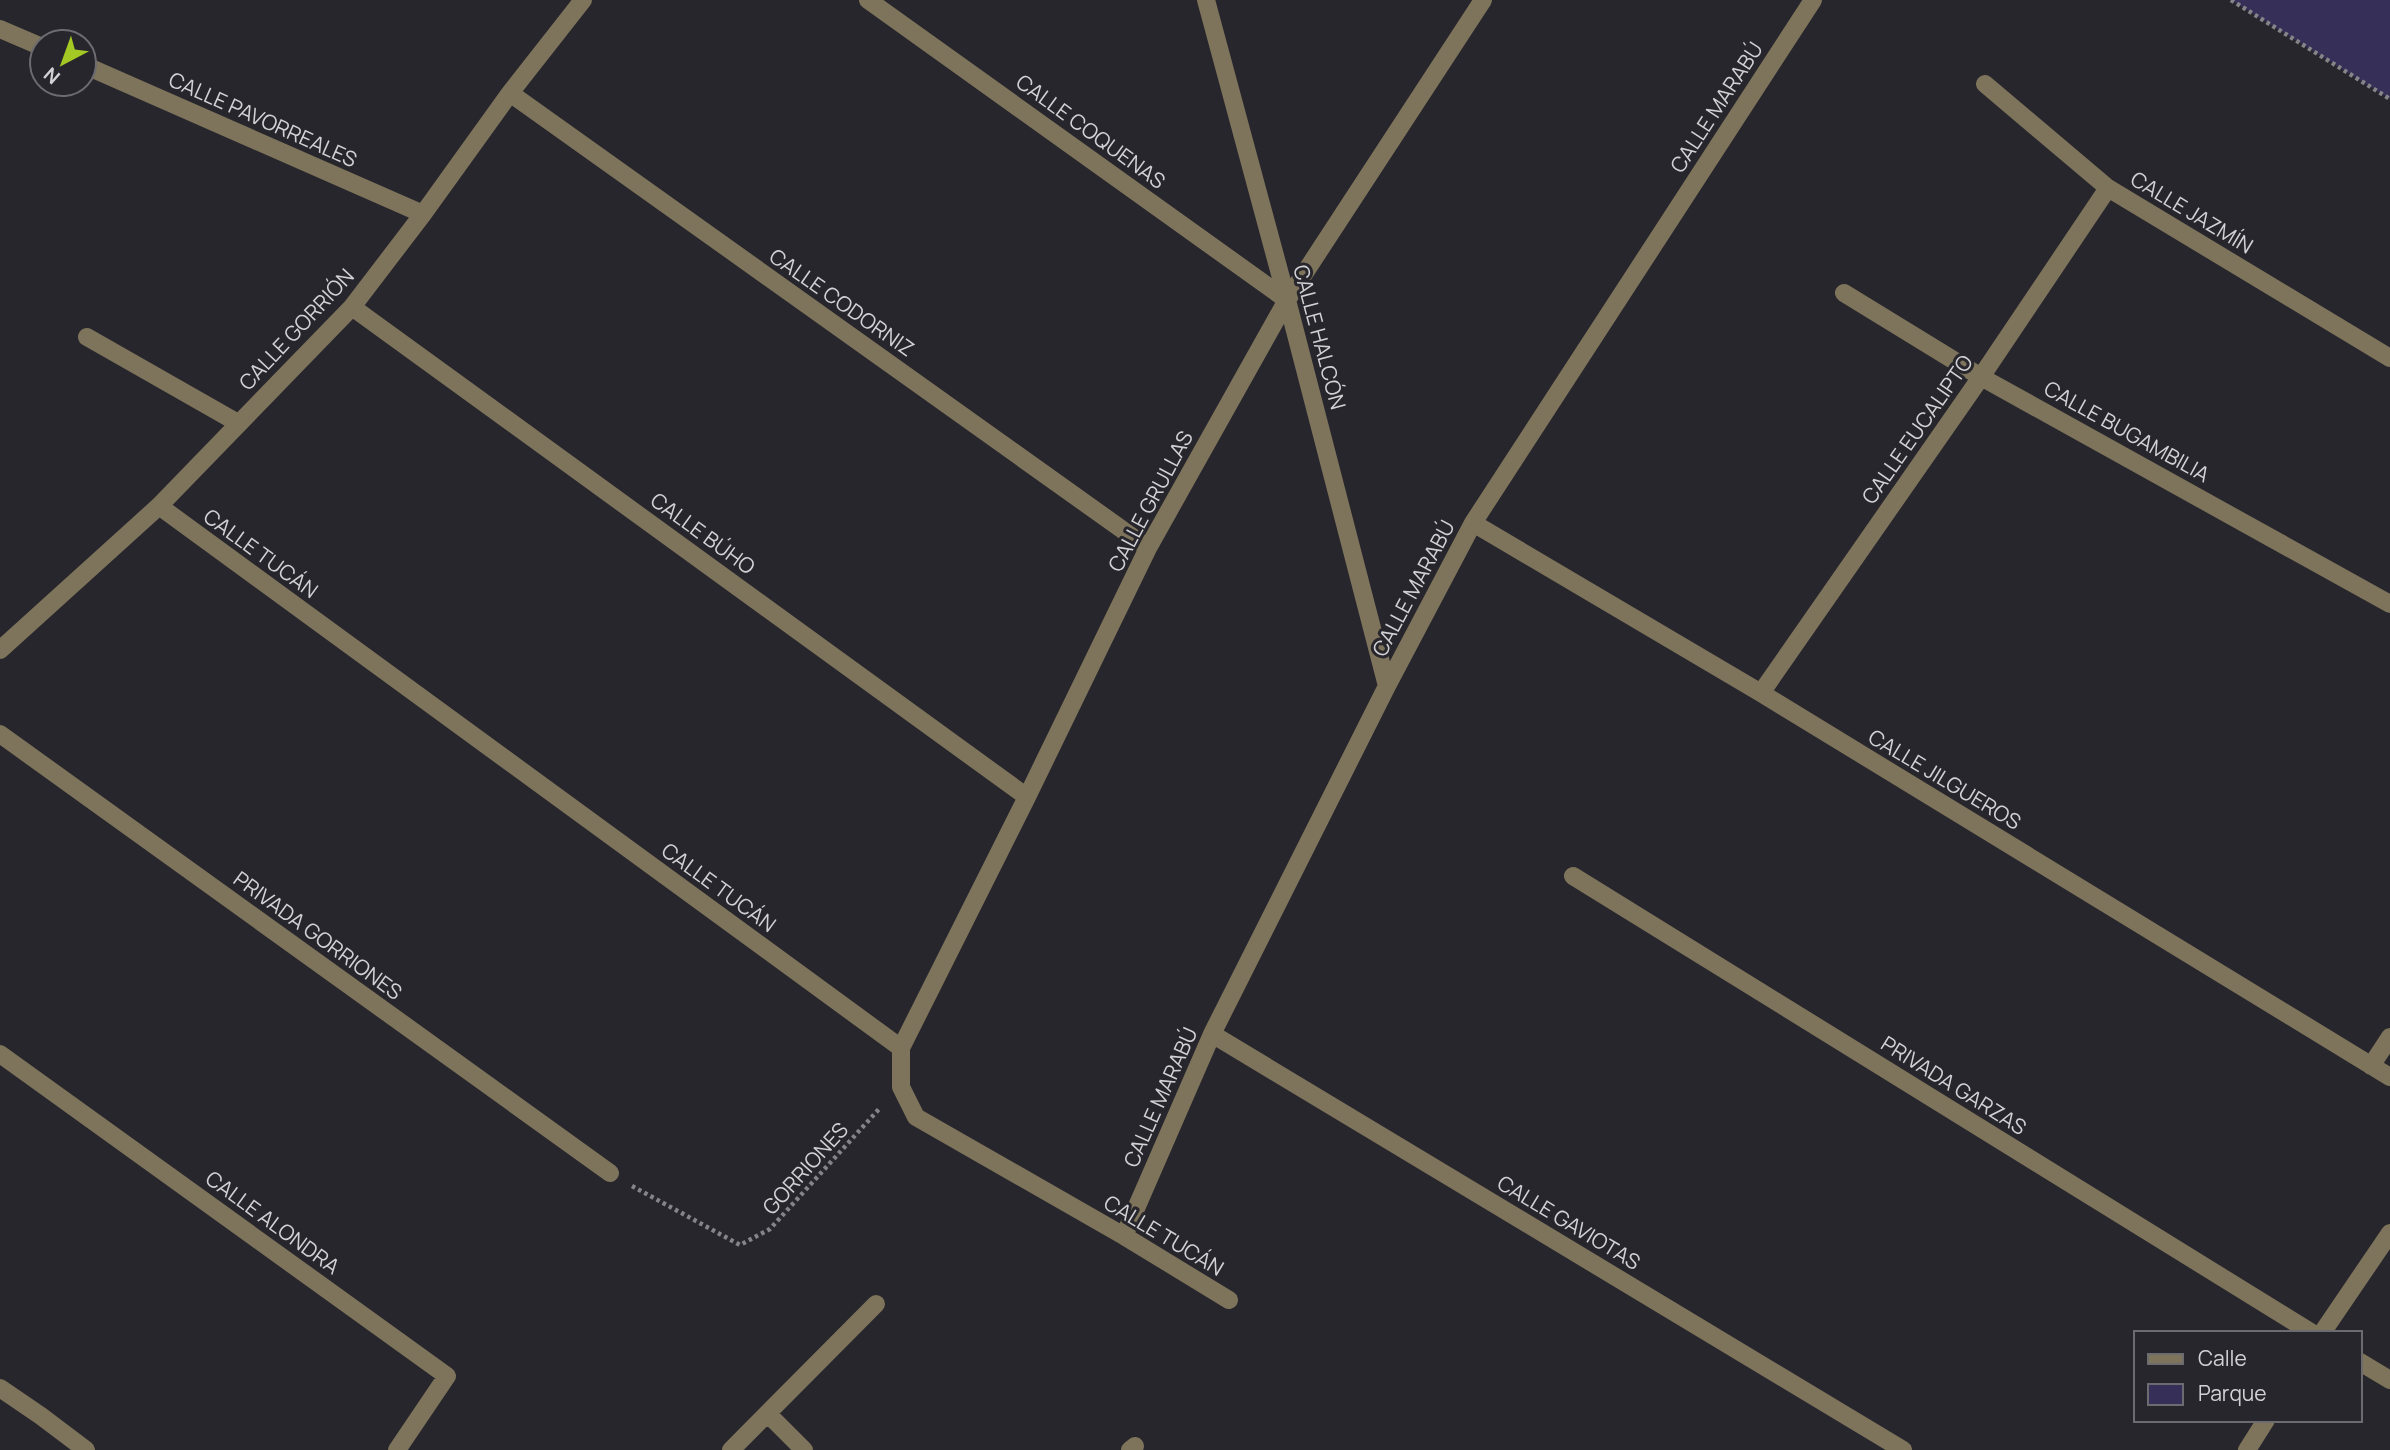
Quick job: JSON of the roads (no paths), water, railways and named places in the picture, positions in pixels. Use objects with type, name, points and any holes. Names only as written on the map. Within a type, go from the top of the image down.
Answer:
[{"type":"street","name":"CALLE GORRIÓN","points":[[0,650],[159,506],[352,307],[510,93],[583,0]]},
{"type":"street","name":"CALLE COQUENAS","points":[[868,0],[1287,300]]},
{"type":"street","name":"CALLE HALCÓN","points":[[1206,0],[1387,686]]},
{"type":"street","name":"CALLE GRULLAS","points":[[901,1048],[1148,548],[1287,300],[1483,0]]},
{"type":"street","name":"CALLE MARABÚ","points":[[1124,1236],[1212,1034],[1387,686],[1473,523],[1813,0]]},
{"type":"street","points":[[0,29],[28,41]]},
{"type":"street","name":"CALLE PAVORREALES","points":[[98,71],[423,214]]},
{"type":"street","name":"CALLE JAZMÍN","points":[[1985,84],[2108,188],[2390,358]]},
{"type":"street","name":"CALLE CODORNIZ","points":[[510,93],[1148,548]]},
{"type":"street","name":"CALLE EUCALIPTO","points":[[1761,694],[1981,377],[2108,188]]},
{"type":"street","name":"CALLE BUGAMBILIA","points":[[1844,293],[1981,377],[2390,604]]},
{"type":"street","name":"CALLE BÚHO","points":[[352,307],[1027,797]]},
{"type":"street","points":[[87,337],[238,423]]},
{"type":"street","name":"CALLE TUCÁN","points":[[159,506],[901,1048],[901,1087],[916,1117],[1124,1236],[1229,1300]]},
{"type":"street","name":"CALLE JILGUEROS","points":[[1473,523],[1761,694],[2390,1077]]},
{"type":"street","name":"PRIVADA GORRIONES","points":[[0,734],[610,1173]]},
{"type":"street","name":"PRIVADA GARZAS","points":[[1573,876],[2309,1331]]},
{"type":"street","name":"CALLE GAVIOTAS","points":[[1212,1034],[1903,1450]]},
{"type":"street","points":[[2371,1066],[2390,1037]]},
{"type":"street","name":"CALLE ALONDRA","points":[[0,1054],[447,1376],[397,1450]]},
{"type":"street","points":[[2323,1331],[2390,1233]]},
{"type":"street","points":[[731,1450],[876,1304]]},
{"type":"street","points":[[2362,1363],[2390,1380]]},
{"type":"street","points":[[0,1388],[86,1450]]},
{"type":"street","points":[[768,1414],[804,1450]]},
{"type":"street","points":[[2247,1450],[2265,1422]]}]
